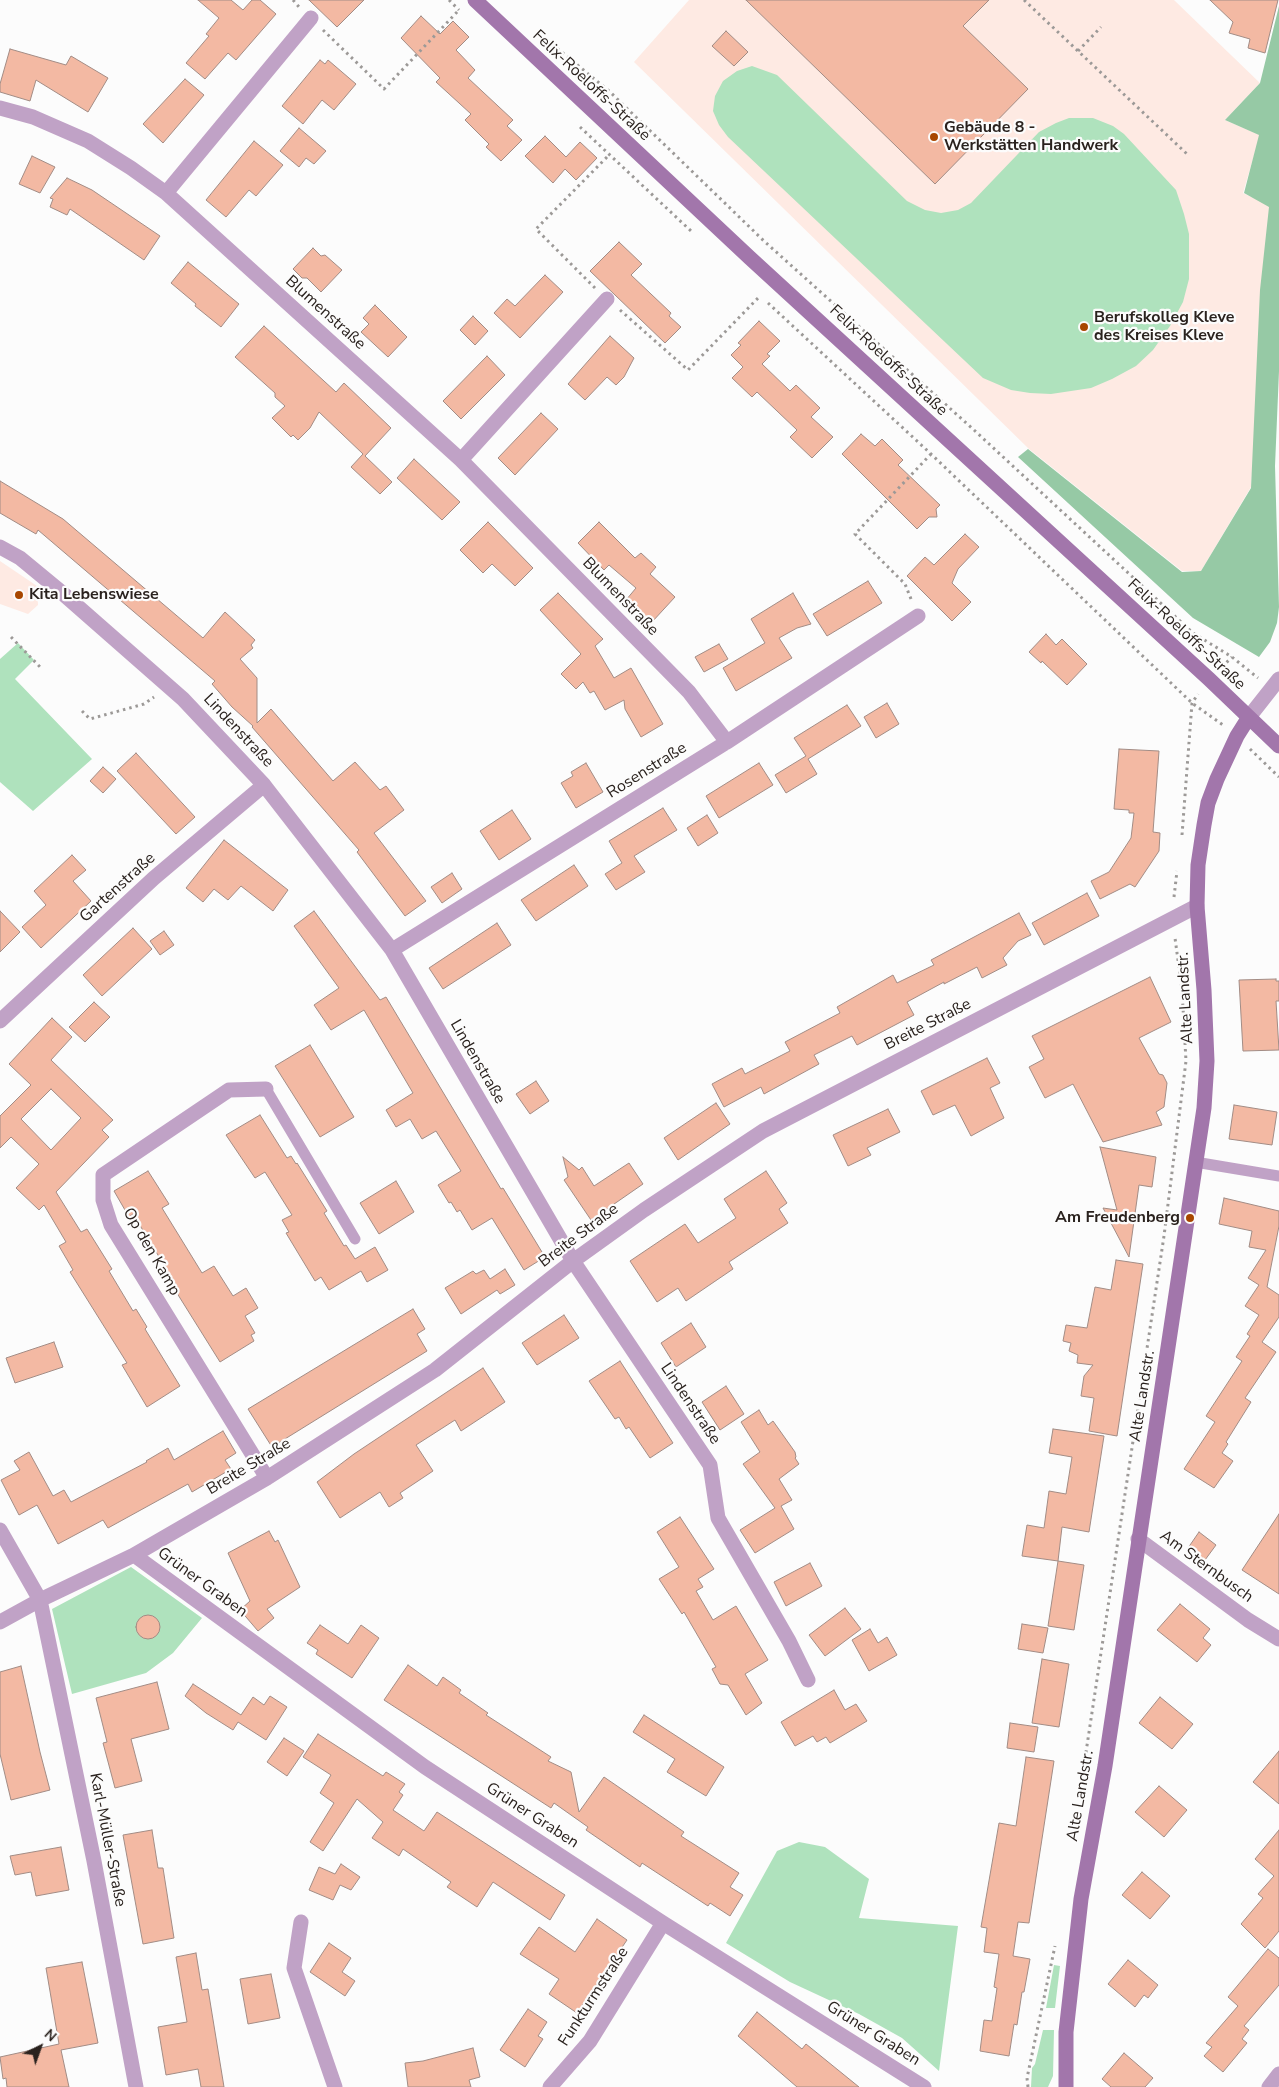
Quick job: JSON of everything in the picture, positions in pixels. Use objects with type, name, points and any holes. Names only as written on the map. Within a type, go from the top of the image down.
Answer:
[{"type":"street","name":"Felix-Roeloffs-Straße","points":[[475,0],[750,258],[1209,679],[1279,746]]},
{"type":"street","points":[[166,193],[311,18]]},
{"type":"street","name":"Blumenstraße","points":[[0,108],[33,117],[88,141],[166,193],[461,460],[688,692],[727,742]]},
{"type":"street","points":[[461,460],[607,299]]},
{"type":"street","name":"Lindenstraße","points":[[0,547],[20,558],[183,699],[264,785],[392,950],[574,1261],[710,1465],[718,1518],[789,1641],[808,1680]]},
{"type":"street","name":"Rosenstraße","points":[[392,950],[727,742],[918,616]]},
{"type":"street","points":[[1249,717],[1276,684]]},
{"type":"street","name":"Alte Landstr.","points":[[1066,2087],[1066,2032],[1081,1899],[1105,1766],[1204,1108],[1206,1061],[1204,990],[1197,906],[1198,865],[1208,803],[1237,736],[1249,717]]},
{"type":"street","name":"Gartenstraße","points":[[0,1021],[154,878],[264,785]]},
{"type":"street","name":"Breite Straße","points":[[0,1622],[40,1600],[134,1555],[268,1478],[435,1370],[574,1261],[644,1210],[763,1131],[1197,906]]},
{"type":"street","name":"Op den Kamp","points":[[266,1089],[229,1090],[104,1175],[103,1200],[111,1225],[268,1478]]},
{"type":"street","name":"Karl-Müller-Straße","points":[[0,1530],[40,1600],[94,1861],[136,2087]]},
{"type":"street","name":"Am Sternbusch","points":[[1138,1539],[1248,1620],[1279,1639]]},
{"type":"street","name":"Grüner Graben","points":[[134,1555],[425,1767],[663,1923],[924,2087]]},
{"type":"street","points":[[301,1922],[294,1968],[335,2087]]},
{"type":"street","name":"Funkturmstraße","points":[[550,2087],[590,2042],[663,1923]]},
{"type":"street","points":[[1270,2087],[1279,2074]]},
{"type":"lane","points":[[266,1089],[355,1239]]},
{"type":"lane","points":[[1195,1162],[1279,1176]]},
{"type":"path","points":[[293,0],[384,89],[459,10]]},
{"type":"path","points":[[448,0],[466,17]]},
{"type":"path","points":[[1024,0],[1187,154]]},
{"type":"path","points":[[1078,51],[1101,27]]},
{"type":"path","points":[[540,34],[609,91],[764,241],[974,430],[1193,634],[1276,684]]},
{"type":"path","points":[[573,120],[696,235]]},
{"type":"path","points":[[609,154],[536,229],[607,299],[688,370],[760,296]]},
{"type":"path","points":[[753,289],[931,454],[1192,703]]},
{"type":"path","points":[[918,616],[905,584],[855,534],[931,454]]},
{"type":"path","points":[[11,637],[41,668]]},
{"type":"path","points":[[1181,844],[1192,703],[1209,679],[1232,656]]},
{"type":"path","points":[[82,711],[90,719],[144,704],[168,686]]},
{"type":"path","points":[[1083,1772],[1164,1236],[1186,1061],[1182,990],[1172,918],[1178,862]]},
{"type":"path","points":[[1028,2087],[1027,2078],[1055,1945]]},
{"type":"shaded area","name":"Berufskolleg Kleve des Kreises Kleve","points":[[689,0],[1174,0],[1260,83],[1225,120],[1260,135],[1243,193],[1271,206],[1251,487],[1201,571],[1182,571],[1029,449],[634,62]]},
{"type":"shaded area","name":"Kita Lebenswiese","points":[[0,561],[37,586],[38,605],[28,614],[0,604]]},
{"type":"green space","points":[[1279,6],[1279,371],[1275,466],[1279,607],[1277,623],[1270,642],[1259,657],[1193,618],[1018,457],[1028,449],[1182,572],[1201,571],[1251,488],[1260,290],[1269,207],[1244,193],[1259,135],[1225,120],[1260,83]]},
{"type":"green space","points":[[752,66],[777,75],[907,201],[925,210],[941,213],[958,210],[971,203],[1039,132],[1056,123],[1069,118],[1093,118],[1113,126],[1124,134],[1176,190],[1184,214],[1189,234],[1189,279],[1183,302],[1170,326],[1153,350],[1136,366],[1091,388],[1051,394],[1030,393],[1011,390],[983,378],[728,137],[719,125],[713,111],[715,96],[723,81],[737,71]]},
{"type":"green space","points":[[18,643],[34,660],[15,679],[92,759],[33,811],[0,782],[0,659]]},
{"type":"green space","points":[[131,1567],[202,1618],[173,1653],[146,1673],[72,1694],[52,1609]]},
{"type":"green space","points":[[799,1842],[825,1847],[869,1879],[859,1918],[958,1926],[939,2071],[902,2038],[859,2014],[790,1982],[726,1943],[777,1851]]},
{"type":"green space","points":[[1054,1965],[1060,1966],[1055,2008],[1046,2008]]},
{"type":"green space","points":[[1043,2030],[1054,2030],[1053,2076],[1048,2087],[1031,2087],[1032,2068],[1035,2064]]},
{"type":"building","points":[[198,0],[231,0],[243,10],[252,0],[260,0],[276,14],[236,60],[228,53],[205,79],[186,63],[209,36],[206,34],[219,18]]},
{"type":"building","points":[[309,0],[364,0],[337,27]]},
{"type":"building","name":"Gebäude 8 - Werkstätten Handwerk","points":[[746,0],[989,0],[963,26],[1028,89],[935,184]]},
{"type":"building","points":[[1210,0],[1278,0],[1265,53],[1248,48],[1250,39],[1229,33],[1233,22]]},
{"type":"building","points":[[421,16],[440,34],[453,21],[469,37],[456,50],[475,70],[468,78],[513,120],[507,126],[522,140],[501,161],[486,147],[489,144],[465,120],[471,114],[436,82],[440,78],[401,38]]},
{"type":"building","points":[[726,31],[748,52],[734,66],[712,46]]},
{"type":"building","points":[[10,49],[66,65],[71,56],[108,78],[88,112],[36,80],[30,101],[0,92],[0,84]]},
{"type":"building","points":[[320,60],[325,64],[328,60],[356,84],[334,110],[322,100],[303,124],[282,106]]},
{"type":"building","points":[[185,79],[204,95],[163,143],[143,124]]},
{"type":"building","points":[[299,128],[326,151],[314,164],[306,158],[299,167],[280,151]]},
{"type":"building","points":[[545,136],[566,157],[580,142],[597,158],[576,180],[565,169],[553,183],[525,156]]},
{"type":"building","points":[[254,141],[283,165],[256,196],[249,190],[226,217],[206,200]]},
{"type":"building","points":[[32,156],[55,167],[40,193],[19,184]]},
{"type":"building","points":[[67,178],[92,190],[160,236],[144,260],[70,209],[67,215],[50,207],[53,199],[50,198]]},
{"type":"building","points":[[619,242],[642,264],[631,275],[671,313],[669,316],[681,327],[665,343],[590,271]]},
{"type":"building","points":[[313,248],[321,256],[325,255],[342,270],[321,292],[307,278],[302,278],[293,269]]},
{"type":"building","points":[[188,262],[239,304],[221,327],[171,283]]},
{"type":"building","points":[[545,275],[563,292],[520,338],[494,313],[507,299],[515,306]]},
{"type":"building","points":[[375,305],[407,337],[388,357],[361,332],[369,324],[363,318]]},
{"type":"building","points":[[473,316],[488,331],[475,345],[460,330]]},
{"type":"building","points":[[759,321],[780,341],[767,354],[770,356],[762,364],[790,391],[796,385],[820,408],[811,417],[833,437],[812,458],[790,437],[797,430],[757,392],[752,397],[732,378],[743,367],[731,355],[741,345],[738,343]]},
{"type":"building","points":[[264,326],[336,392],[344,383],[391,428],[365,456],[392,482],[380,494],[351,467],[363,454],[319,412],[310,428],[298,440],[293,435],[291,437],[272,418],[285,406],[275,397],[275,393],[235,357]]},
{"type":"building","points":[[610,336],[634,358],[624,377],[616,385],[607,377],[585,400],[568,384]]},
{"type":"building","points":[[487,356],[505,375],[461,419],[443,401]]},
{"type":"building","points":[[541,413],[558,429],[515,475],[498,458]]},
{"type":"building","points":[[861,434],[875,446],[882,439],[903,460],[898,465],[940,505],[936,509],[937,517],[929,517],[917,529],[842,454]]},
{"type":"building","points":[[414,459],[460,502],[442,520],[397,478]]},
{"type":"building","points":[[0,481],[63,519],[203,638],[225,612],[255,640],[251,645],[253,648],[240,659],[257,678],[257,723],[271,709],[333,781],[355,762],[380,790],[386,786],[404,810],[374,833],[426,901],[405,916],[357,852],[359,850],[253,726],[232,707],[212,684],[215,681],[38,530],[36,534],[0,513]]},
{"type":"building","points":[[488,522],[533,568],[515,586],[492,564],[483,573],[460,550]]},
{"type":"building","points":[[599,522],[635,558],[641,553],[656,567],[650,574],[675,597],[652,622],[626,600],[636,588],[609,565],[604,570],[578,543]]},
{"type":"building","points":[[965,534],[979,547],[958,569],[952,583],[971,602],[952,621],[907,576],[925,557],[934,565]]},
{"type":"building","points":[[868,581],[882,603],[827,636],[813,614]]},
{"type":"building","points":[[558,593],[603,639],[595,646],[614,678],[631,668],[663,724],[641,737],[625,709],[624,700],[605,710],[594,691],[590,693],[583,682],[576,689],[561,674],[581,654],[540,610]]},
{"type":"building","points":[[793,593],[811,624],[797,628],[779,638],[792,658],[736,691],[723,668],[765,643],[751,619]]},
{"type":"building","points":[[1046,634],[1056,645],[1062,639],[1087,664],[1067,685],[1042,661],[1041,663],[1029,652]]},
{"type":"building","points":[[719,644],[728,659],[704,672],[695,657]]},
{"type":"building","points":[[887,703],[899,724],[876,738],[864,717]]},
{"type":"building","points":[[847,705],[861,726],[808,759],[817,774],[786,793],[775,775],[806,756],[794,738]]},
{"type":"building","points":[[1119,749],[1159,751],[1153,832],[1160,833],[1159,851],[1135,887],[1130,884],[1100,899],[1091,881],[1109,872],[1131,838],[1134,813],[1129,813],[1129,810],[1114,809]]},
{"type":"building","points":[[136,753],[195,817],[176,834],[117,771]]},
{"type":"building","points":[[586,763],[603,792],[576,808],[561,783],[573,776],[571,772]]},
{"type":"building","points":[[759,763],[773,785],[719,818],[706,796]]},
{"type":"building","points":[[103,767],[116,779],[103,793],[90,781]]},
{"type":"building","points":[[663,808],[677,830],[634,856],[645,872],[616,890],[605,874],[622,863],[609,841]]},
{"type":"building","points":[[512,810],[531,839],[499,860],[480,831]]},
{"type":"building","points":[[707,815],[718,833],[698,846],[687,828]]},
{"type":"building","points":[[224,840],[288,890],[273,911],[241,886],[228,900],[214,889],[203,902],[186,888]]},
{"type":"building","points":[[72,855],[86,870],[73,881],[91,901],[41,948],[22,927],[46,905],[34,891]]},
{"type":"building","points":[[574,865],[588,886],[536,921],[521,900]]},
{"type":"building","points":[[452,873],[462,889],[442,903],[431,887]]},
{"type":"building","points":[[1087,893],[1099,916],[1044,945],[1032,923]]},
{"type":"building","points":[[0,911],[20,932],[0,952]]},
{"type":"building","points":[[314,911],[380,1000],[386,997],[501,1189],[503,1188],[545,1257],[524,1270],[492,1218],[472,1230],[460,1210],[457,1212],[451,1202],[449,1203],[438,1185],[461,1171],[436,1131],[422,1139],[410,1119],[396,1127],[386,1110],[413,1093],[364,1010],[331,1030],[314,1005],[339,988],[294,926]]},
{"type":"building","points":[[1019,913],[1031,935],[1018,941],[1003,958],[1007,965],[982,978],[977,967],[944,984],[944,982],[907,1002],[914,1015],[857,1045],[852,1036],[814,1055],[819,1064],[764,1094],[761,1087],[724,1107],[712,1084],[742,1068],[745,1074],[790,1051],[785,1042],[840,1013],[837,1007],[893,975],[897,983],[934,965],[931,960]]},
{"type":"building","points":[[497,923],[511,945],[443,989],[429,968]]},
{"type":"building","points":[[133,928],[152,949],[102,996],[83,975]]},
{"type":"building","points":[[164,931],[174,945],[160,955],[150,941]]},
{"type":"building","points":[[1150,977],[1171,1022],[1139,1038],[1159,1074],[1163,1075],[1167,1083],[1164,1107],[1156,1112],[1162,1125],[1103,1142],[1073,1084],[1045,1098],[1029,1067],[1044,1059],[1032,1036]]},
{"type":"building","points":[[1276,979],[1276,981],[1279,981],[1279,1001],[1276,1001],[1279,1050],[1243,1051],[1239,980]]},
{"type":"building","points":[[94,1002],[110,1017],[85,1042],[69,1027]]},
{"type":"building","points":[[52,1018],[72,1037],[51,1060],[113,1120],[102,1130],[109,1137],[56,1192],[81,1232],[87,1229],[112,1269],[109,1271],[133,1311],[136,1309],[147,1327],[145,1329],[180,1386],[147,1407],[122,1365],[127,1363],[70,1272],[73,1270],[59,1246],[66,1242],[44,1205],[39,1210],[16,1188],[39,1164],[11,1137],[0,1148],[0,1116],[31,1085],[9,1064]],"holes":[[[51,1089],[81,1118],[51,1150],[21,1119]]]},
{"type":"building","points":[[310,1045],[354,1117],[320,1137],[275,1066]]},
{"type":"building","points":[[987,1058],[1000,1083],[990,1088],[1004,1118],[971,1136],[955,1105],[933,1115],[921,1091]]},
{"type":"building","points":[[536,1081],[549,1101],[530,1114],[516,1094]]},
{"type":"building","points":[[716,1103],[730,1124],[678,1160],[664,1138]]},
{"type":"building","points":[[1234,1105],[1277,1112],[1272,1145],[1229,1139]]},
{"type":"building","points":[[888,1109],[900,1132],[867,1148],[871,1155],[848,1166],[833,1135]]},
{"type":"building","points":[[260,1115],[287,1158],[291,1156],[297,1163],[327,1211],[324,1213],[344,1246],[346,1245],[355,1259],[375,1247],[388,1270],[367,1282],[361,1271],[329,1290],[321,1277],[315,1281],[286,1233],[289,1232],[282,1220],[292,1215],[265,1172],[255,1178],[226,1135]]},
{"type":"building","points":[[1100,1147],[1156,1157],[1152,1187],[1139,1185],[1129,1257],[1103,1208],[1117,1210]]},
{"type":"building","points":[[563,1157],[579,1170],[582,1167],[594,1186],[629,1163],[643,1184],[591,1220],[564,1180],[568,1177]]},
{"type":"building","points":[[148,1171],[169,1204],[162,1208],[202,1273],[214,1266],[233,1296],[246,1288],[258,1308],[245,1316],[255,1333],[251,1335],[254,1341],[220,1362],[175,1290],[178,1288],[133,1214],[129,1217],[114,1191]]},
{"type":"building","points":[[766,1171],[787,1203],[779,1209],[788,1223],[729,1262],[733,1269],[686,1301],[678,1288],[657,1302],[630,1261],[685,1224],[698,1243],[736,1218],[724,1199]]},
{"type":"building","points":[[396,1181],[414,1212],[379,1234],[360,1203]]},
{"type":"building","points":[[1224,1198],[1279,1211],[1279,1226],[1267,1287],[1279,1295],[1279,1317],[1262,1342],[1276,1352],[1245,1398],[1251,1402],[1226,1442],[1228,1444],[1222,1453],[1233,1461],[1214,1488],[1184,1469],[1215,1422],[1206,1416],[1242,1361],[1236,1357],[1250,1336],[1247,1334],[1259,1315],[1245,1306],[1259,1285],[1248,1278],[1266,1250],[1249,1247],[1252,1231],[1219,1224]]},
{"type":"building","points":[[1116,1260],[1143,1264],[1117,1436],[1089,1431],[1094,1398],[1081,1396],[1084,1376],[1093,1365],[1077,1363],[1078,1355],[1069,1351],[1071,1343],[1063,1341],[1066,1325],[1087,1328],[1095,1287],[1111,1290]]},
{"type":"building","points":[[505,1269],[515,1285],[500,1294],[497,1290],[461,1314],[445,1288],[473,1271],[476,1274],[484,1270],[490,1279]]},
{"type":"building","points":[[413,1309],[425,1329],[417,1334],[427,1351],[272,1447],[248,1409]]},
{"type":"building","points":[[564,1315],[579,1338],[537,1365],[522,1343]]},
{"type":"building","points":[[691,1323],[706,1347],[676,1367],[661,1343]]},
{"type":"building","points":[[54,1342],[63,1367],[15,1383],[6,1358]]},
{"type":"building","points":[[620,1361],[673,1443],[650,1458],[629,1427],[626,1429],[619,1417],[615,1419],[589,1381]]},
{"type":"building","points":[[483,1368],[505,1402],[461,1431],[455,1420],[416,1445],[433,1471],[400,1493],[403,1498],[389,1507],[380,1492],[340,1518],[317,1482],[354,1454]]},
{"type":"building","points":[[726,1386],[744,1414],[720,1430],[702,1402]]},
{"type":"building","points":[[759,1410],[768,1425],[773,1421],[795,1452],[795,1458],[799,1464],[779,1479],[792,1500],[781,1506],[794,1529],[755,1553],[740,1530],[775,1508],[743,1464],[760,1452],[741,1422]]},
{"type":"building","points":[[1053,1429],[1104,1436],[1089,1532],[1062,1527],[1058,1561],[1022,1556],[1027,1525],[1044,1528],[1049,1491],[1066,1494],[1072,1457],[1049,1453]]},
{"type":"building","points":[[223,1431],[236,1453],[225,1460],[231,1469],[192,1492],[188,1484],[108,1528],[103,1520],[58,1544],[37,1505],[19,1515],[1,1480],[20,1470],[14,1461],[29,1452],[53,1496],[64,1490],[71,1502],[147,1462],[168,1448],[174,1460]]},
{"type":"building","points":[[1279,1514],[1279,1594],[1242,1570]]},
{"type":"building","points":[[680,1517],[714,1569],[698,1579],[703,1587],[696,1591],[713,1620],[736,1606],[768,1660],[745,1674],[762,1703],[746,1715],[728,1685],[720,1684],[712,1669],[716,1667],[684,1612],[682,1614],[659,1579],[679,1567],[657,1532]]},
{"type":"building","points":[[269,1531],[275,1542],[278,1540],[300,1587],[267,1609],[274,1618],[258,1631],[240,1610],[250,1601],[228,1553]]},
{"type":"building","points":[[1199,1532],[1216,1545],[1205,1560],[1188,1548]]},
{"type":"building","points":[[1058,1561],[1084,1565],[1074,1630],[1048,1626]]},
{"type":"building","points":[[810,1563],[822,1586],[786,1606],[774,1582]]},
{"type":"building","points":[[1180,1604],[1210,1629],[1203,1638],[1211,1645],[1197,1662],[1157,1630]]},
{"type":"building","points":[[845,1608],[861,1629],[825,1656],[809,1635]]},
{"type":"building","points":[[148,1615],[157,1618],[160,1627],[157,1636],[148,1639],[139,1636],[136,1627],[139,1618]]},
{"type":"building","points":[[1022,1624],[1048,1628],[1043,1653],[1018,1649]]},
{"type":"building","points":[[320,1625],[348,1644],[361,1625],[379,1638],[352,1678],[316,1654],[318,1650],[307,1643]]},
{"type":"building","points":[[870,1629],[878,1643],[887,1637],[897,1655],[869,1671],[852,1640]]},
{"type":"building","points":[[1042,1659],[1069,1664],[1059,1727],[1032,1723]]},
{"type":"building","points":[[408,1665],[437,1686],[443,1677],[461,1690],[459,1693],[488,1713],[486,1715],[551,1757],[548,1761],[571,1772],[579,1812],[604,1777],[684,1832],[681,1836],[739,1873],[730,1887],[743,1895],[730,1916],[710,1903],[708,1906],[642,1863],[640,1867],[586,1830],[588,1827],[554,1803],[551,1808],[384,1700]]},
{"type":"building","points":[[21,1666],[50,1790],[11,1800],[0,1754],[0,1672]]},
{"type":"building","points":[[157,1682],[169,1729],[131,1739],[142,1781],[115,1788],[103,1743],[107,1742],[96,1698]]},
{"type":"building","points":[[193,1684],[241,1715],[253,1697],[264,1705],[270,1696],[287,1707],[266,1740],[238,1722],[233,1730],[206,1713],[185,1696]]},
{"type":"building","points":[[834,1690],[845,1710],[856,1704],[867,1721],[830,1743],[826,1737],[817,1742],[813,1736],[795,1746],[781,1722]]},
{"type":"building","points":[[1160,1697],[1193,1724],[1172,1749],[1139,1723]]},
{"type":"building","points":[[644,1715],[724,1767],[706,1796],[667,1772],[675,1759],[633,1732]]},
{"type":"building","points":[[1010,1723],[1038,1727],[1034,1752],[1007,1748]]},
{"type":"building","points":[[318,1734],[383,1776],[386,1772],[405,1784],[399,1792],[403,1795],[393,1810],[424,1831],[437,1812],[565,1895],[550,1920],[493,1882],[477,1907],[447,1887],[451,1882],[403,1849],[399,1856],[372,1838],[383,1822],[357,1799],[323,1851],[310,1842],[334,1803],[320,1793],[331,1775],[303,1757]]},
{"type":"building","points":[[284,1738],[304,1751],[287,1776],[267,1762]]},
{"type":"building","points":[[1279,1751],[1279,1804],[1253,1782]]},
{"type":"building","points":[[1026,1757],[1054,1761],[1029,1923],[1018,1922],[1013,1956],[1030,1959],[1017,2025],[1014,2024],[1009,2056],[980,2051],[984,2020],[992,2021],[997,1988],[994,1987],[999,1954],[984,1952],[987,1928],[981,1927],[999,1823],[1016,1826]]},
{"type":"building","points":[[1159,1786],[1187,1810],[1164,1837],[1135,1812]]},
{"type":"building","points":[[152,1830],[158,1868],[163,1868],[174,1938],[143,1944],[123,1835]]},
{"type":"building","points":[[1279,1830],[1279,1931],[1265,1948],[1241,1924],[1263,1898],[1258,1894],[1274,1876],[1255,1859]]},
{"type":"building","points":[[61,1847],[69,1890],[36,1896],[31,1872],[15,1875],[10,1856]]},
{"type":"building","points":[[341,1864],[360,1877],[351,1890],[340,1885],[333,1900],[309,1890],[319,1867],[335,1874]]},
{"type":"building","points":[[1142,1872],[1170,1896],[1150,1919],[1122,1895]]},
{"type":"building","points":[[597,1919],[627,1940],[577,2013],[549,1994],[559,1979],[520,1954],[539,1927],[575,1952]]},
{"type":"building","points":[[329,1943],[351,1958],[342,1972],[355,1981],[345,1996],[310,1972]]},
{"type":"building","points":[[1268,1949],[1279,1958],[1279,1985],[1244,2026],[1249,2030],[1242,2039],[1247,2043],[1223,2072],[1204,2056],[1212,2047],[1206,2043],[1238,2006],[1228,1997]]},
{"type":"building","points":[[196,1953],[202,1990],[208,1989],[224,2087],[201,2087],[198,2069],[166,2075],[158,2027],[187,2022],[176,1957]]},
{"type":"building","points":[[1128,1960],[1158,1985],[1148,1998],[1144,1995],[1135,2007],[1108,1984]]},
{"type":"building","points":[[82,1962],[98,2043],[61,2050],[69,2087],[7,2087],[6,2078],[3,2079],[0,2057],[59,2044],[46,1968]]},
{"type":"building","points":[[271,1974],[280,2018],[248,2024],[240,1979]]},
{"type":"building","points":[[528,2009],[547,2022],[538,2036],[543,2039],[525,2067],[500,2050]]},
{"type":"building","points":[[757,2012],[802,2049],[806,2044],[859,2087],[797,2087],[738,2036]]},
{"type":"building","points":[[473,2048],[480,2077],[469,2080],[471,2087],[408,2087],[405,2063],[423,2061]]},
{"type":"building","points":[[1124,2053],[1153,2078],[1145,2087],[1111,2087],[1102,2079]]},
{"type":"place","name":"Gebäude 8 - Werkstätten Handwerk","points":[[934,137]]},
{"type":"place","name":"Berufskolleg Kleve des Kreises Kleve","points":[[1084,327]]},
{"type":"place","name":"Kita Lebenswiese","points":[[19,595]]},
{"type":"place","name":"Am Freudenberg","points":[[1190,1218]]}]
